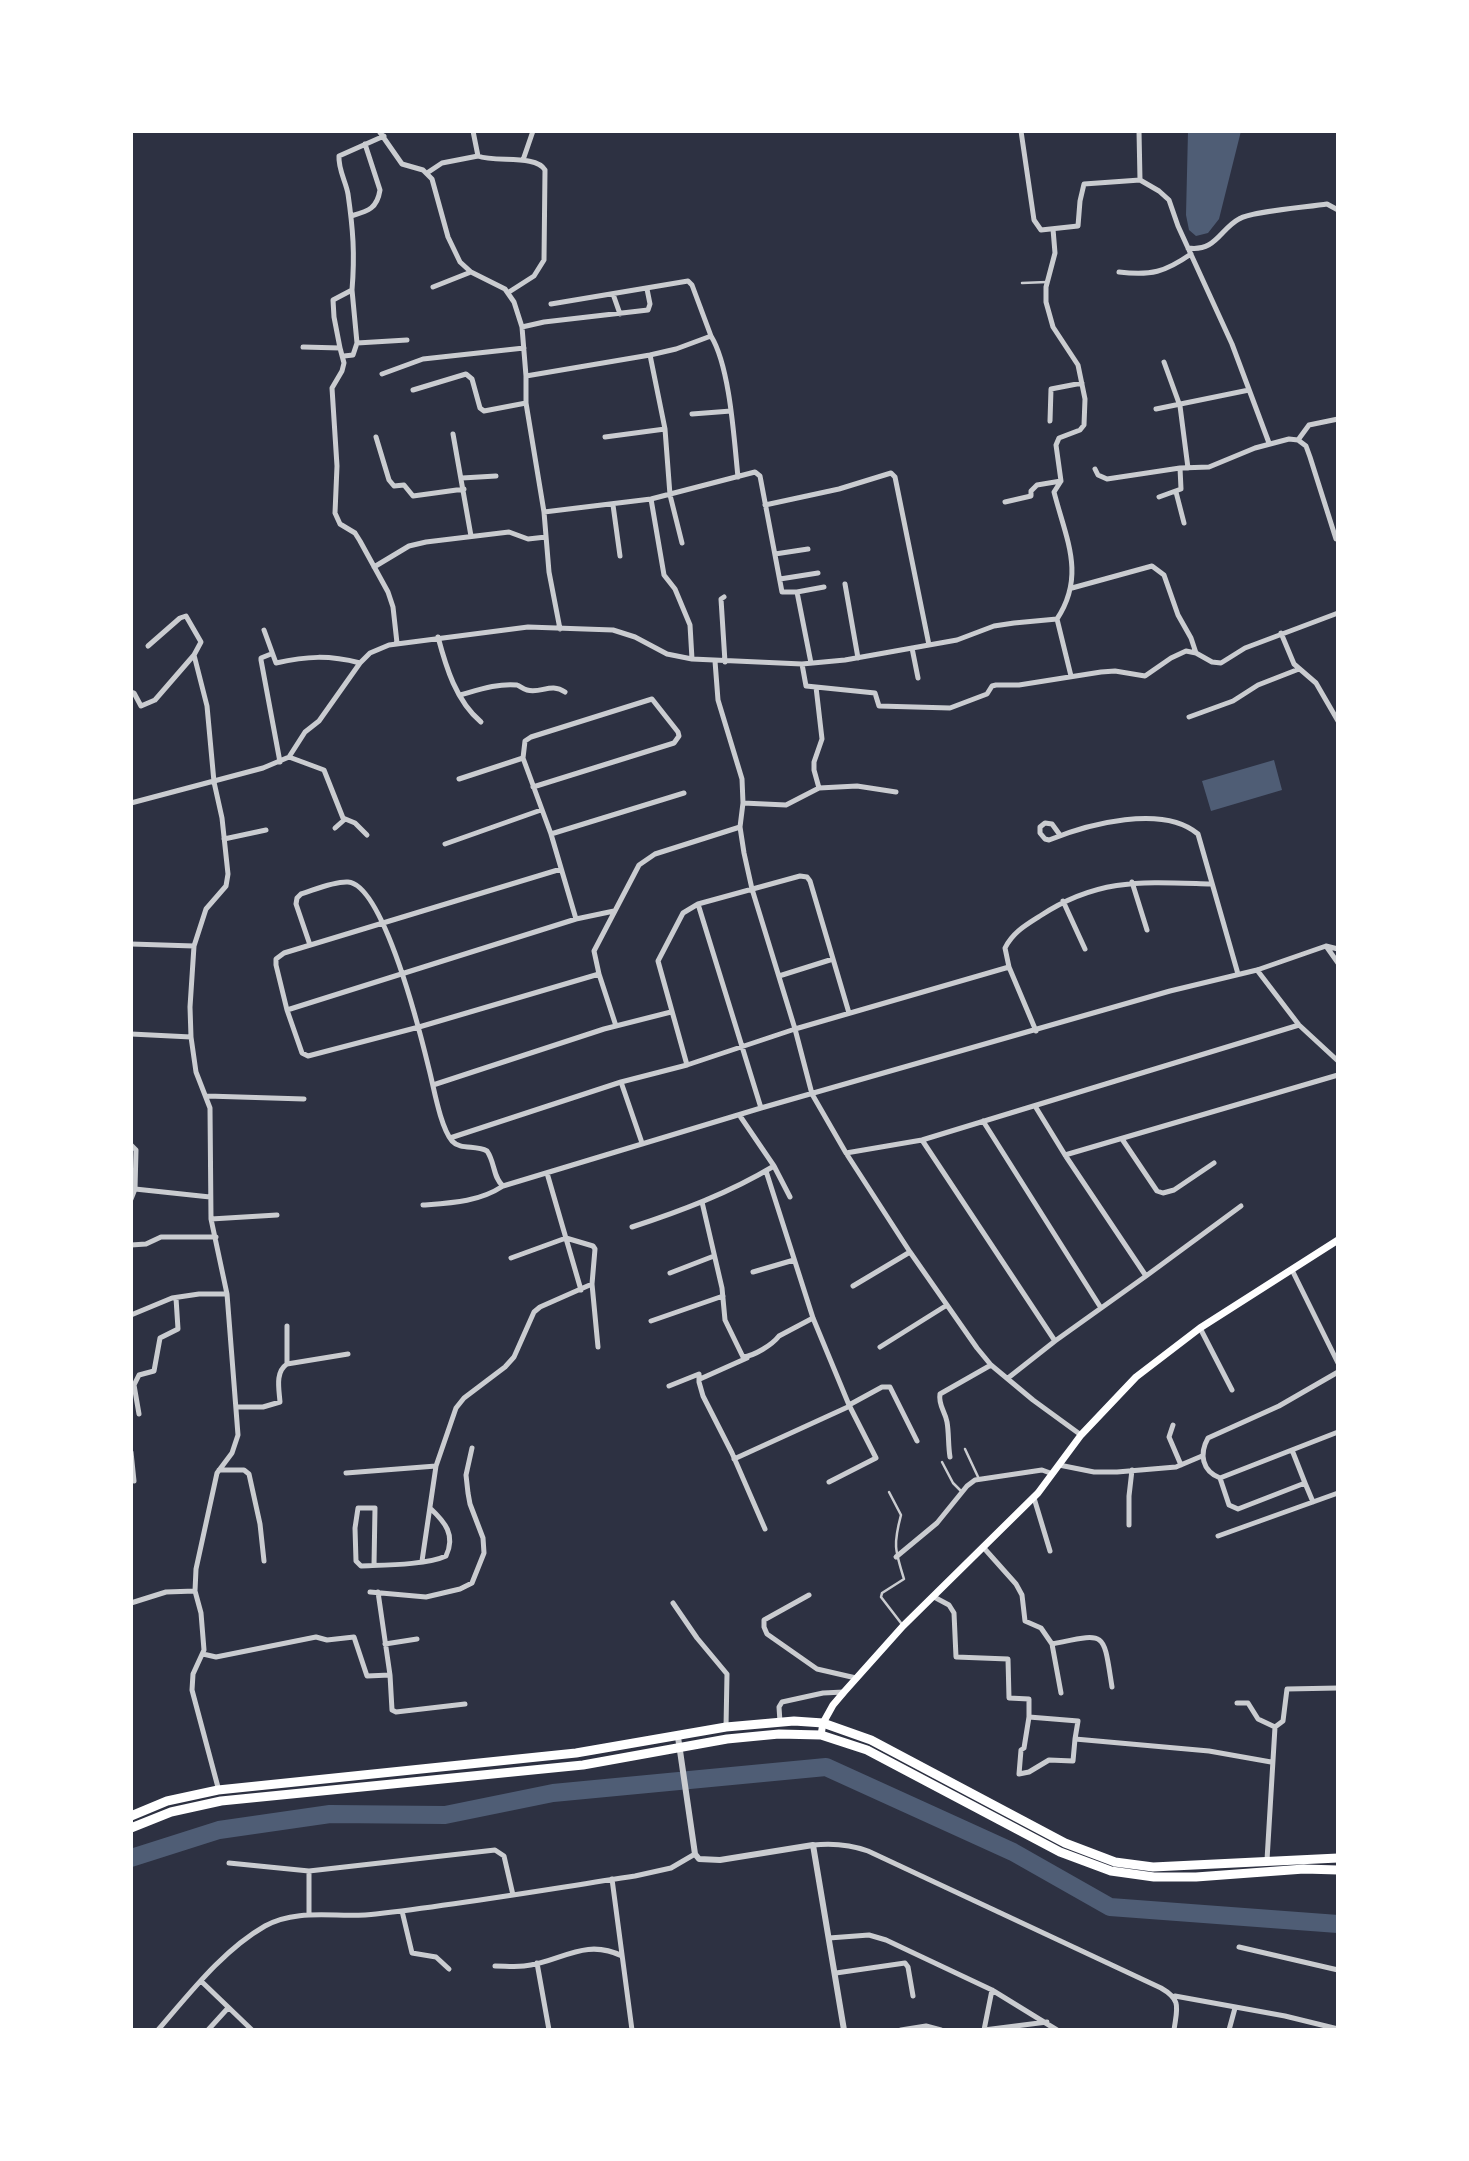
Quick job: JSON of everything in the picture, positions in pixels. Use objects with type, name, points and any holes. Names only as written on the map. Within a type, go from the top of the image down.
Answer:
[{"type":"highway","points":[[131,1816],[167,1801],[218,1790],[576,1753],[726,1727],[780,1722],[824,1723],[871,1740],[1065,1843],[1115,1862],[1153,1867],[1338,1858]]},
{"type":"highway","points":[[131,1828],[171,1812],[221,1801],[583,1765],[727,1739],[779,1734],[821,1735],[867,1750],[1060,1852],[1111,1871],[1168,1877],[1304,1869],[1338,1870]]},
{"type":"highway","points":[[457,1765],[458,1777]]},
{"type":"main road","points":[[821,1735],[833,1705],[856,1678],[904,1626],[1034,1497],[1081,1435],[1136,1377],[1200,1328],[1338,1240]]},
{"type":"street","points":[[473,131],[478,156]]},
{"type":"street","points":[[523,160],[533,131]]},
{"type":"street","points":[[1021,131],[1034,220],[1041,230],[1078,226],[1084,184],[1140,180],[1169,200],[1232,344],[1269,443]]},
{"type":"street","points":[[1139,131],[1140,180]]},
{"type":"street","points":[[344,356],[353,355],[357,343],[352,290],[355,247],[346,184],[338,161],[342,154],[381,134],[402,164],[427,173],[432,179],[439,209],[460,262],[471,272],[509,292],[522,327],[526,402],[560,629]]},
{"type":"street","points":[[351,216],[370,211],[375,206],[380,190],[365,144]]},
{"type":"street","points":[[427,173],[442,163],[478,156],[487,159],[523,160],[540,164],[545,170],[544,260],[534,276],[509,292]]},
{"type":"street","points":[[1188,247],[1194,249],[1212,243],[1240,218],[1327,204],[1338,210]]},
{"type":"street","points":[[1053,229],[1055,253],[1047,282],[1046,302],[1053,327],[1078,365],[1085,399],[1084,425],[1080,430],[1059,438],[1056,445],[1062,481],[1054,492],[1074,572],[1072,588],[1057,619],[1071,676]]},
{"type":"street","points":[[1119,272],[1140,275],[1157,272],[1175,265],[1191,254]]},
{"type":"street","points":[[433,287],[471,272]]},
{"type":"street","points":[[551,304],[688,281],[715,343],[729,394],[738,477]]},
{"type":"street","points":[[522,327],[648,310],[650,304],[647,289]]},
{"type":"street","points":[[352,290],[333,300],[340,348],[344,356],[342,371],[332,388],[337,466],[335,513],[340,524],[355,533],[374,567],[393,607],[397,643]]},
{"type":"street","points":[[613,294],[620,314]]},
{"type":"street","points":[[526,376],[650,355],[711,336]]},
{"type":"street","points":[[357,343],[408,340]]},
{"type":"street","points":[[303,347],[340,348]]},
{"type":"street","points":[[382,374],[423,359],[524,348]]},
{"type":"street","points":[[650,355],[665,429],[670,495],[682,543]]},
{"type":"street","points":[[1164,362],[1180,406],[1188,468]]},
{"type":"street","points":[[414,390],[466,374],[472,379],[480,408],[484,411],[526,402]]},
{"type":"street","points":[[1050,421],[1051,389],[1082,383]]},
{"type":"street","points":[[1156,410],[1249,390]]},
{"type":"street","points":[[692,414],[730,411]]},
{"type":"street","points":[[1298,440],[1309,425],[1338,419]]},
{"type":"street","points":[[605,437],[665,429]]},
{"type":"street","points":[[453,434],[471,536]]},
{"type":"street","points":[[376,437],[389,480],[394,486],[404,485],[413,496],[464,489]]},
{"type":"street","points":[[1095,469],[1098,475],[1107,479],[1180,468],[1209,467],[1269,443],[1298,440],[1306,446],[1338,549]]},
{"type":"street","points":[[1159,496],[1181,489],[1180,468]]},
{"type":"street","points":[[544,512],[651,499],[752,472],[758,473],[782,592],[824,587]]},
{"type":"street","points":[[765,505],[839,489],[891,473],[895,477],[929,645]]},
{"type":"street","points":[[462,478],[496,476]]},
{"type":"street","points":[[1005,502],[1031,496],[1031,491],[1037,485],[1062,481]]},
{"type":"street","points":[[1176,492],[1185,523]]},
{"type":"street","points":[[651,499],[664,575],[675,589],[690,625],[692,659]]},
{"type":"street","points":[[613,505],[620,556]]},
{"type":"street","points":[[374,567],[409,546],[509,532],[527,539],[546,537]]},
{"type":"street","points":[[775,554],[808,549]]},
{"type":"street","points":[[1072,588],[1152,566],[1159,569],[1164,575],[1178,615],[1196,653]]},
{"type":"street","points":[[780,579],[818,573]]},
{"type":"street","points":[[845,584],[858,657]]},
{"type":"street","points":[[797,592],[811,663]]},
{"type":"street","points":[[724,597],[721,599],[724,662]]},
{"type":"street","points":[[802,664],[806,686],[875,693],[879,706],[950,708],[987,694],[991,692],[992,686],[996,685],[1020,685],[1115,671],[1145,676],[1186,651],[1221,663],[1245,648],[1338,613]]},
{"type":"street","points":[[131,692],[141,706],[155,700],[194,655],[201,642],[186,616],[180,618],[148,646]]},
{"type":"street","points":[[131,803],[214,782],[289,757],[304,732],[319,721],[360,663],[379,648],[397,643],[528,627],[612,630],[635,636],[667,654],[692,659],[802,664],[929,645],[973,636],[994,626],[1057,619]]},
{"type":"street","points":[[264,630],[276,663],[306,656],[360,663]]},
{"type":"street","points":[[1281,633],[1290,656],[1299,669],[1316,683],[1338,721]]},
{"type":"street","points":[[439,637],[446,668],[471,714],[481,722]]},
{"type":"street","points":[[912,648],[918,678]]},
{"type":"street","points":[[271,654],[261,660],[279,762]]},
{"type":"street","points":[[194,655],[208,706],[214,782],[225,839],[228,874],[226,886],[206,909],[194,946],[190,1007],[196,1072],[211,1108],[211,1219],[227,1294],[237,1407],[236,1446],[219,1470],[196,1569],[195,1591],[201,1614],[203,1654],[193,1674],[192,1690],[221,1801]]},
{"type":"street","points":[[715,661],[717,693],[742,779],[740,827],[752,889],[812,1094],[846,1153],[910,1252],[991,1365],[1081,1435]]},
{"type":"street","points":[[1189,716],[1233,701],[1258,685],[1299,669]]},
{"type":"street","points":[[460,695],[489,687],[513,685],[520,685],[527,690],[557,686],[565,692]]},
{"type":"street","points":[[816,687],[822,739],[814,770],[819,789]]},
{"type":"street","points":[[533,787],[674,743],[678,733],[656,702],[650,700],[525,741],[523,758],[533,787],[541,810],[551,834],[576,919]]},
{"type":"street","points":[[289,757],[324,770],[344,820]]},
{"type":"street","points":[[459,779],[523,758]]},
{"type":"street","points":[[743,803],[776,807],[819,789],[857,786],[896,792]]},
{"type":"street","points":[[551,834],[684,793]]},
{"type":"street","points":[[445,844],[541,810]]},
{"type":"street","points":[[335,828],[344,820]]},
{"type":"street","points":[[344,820],[355,823],[367,835]]},
{"type":"street","points":[[1060,835],[1113,821],[1146,820],[1182,824],[1198,834],[1238,974]]},
{"type":"street","points":[[616,1026],[594,951],[639,865],[647,858],[740,827]]},
{"type":"street","points":[[225,839],[266,830]]},
{"type":"street","points":[[561,869],[284,953],[276,959],[287,1010],[300,1050],[308,1056],[419,1027],[599,974]]},
{"type":"street","points":[[687,1065],[658,957],[683,914],[698,904],[803,875],[807,877],[849,1013]]},
{"type":"street","points":[[310,945],[296,904],[297,898],[301,894],[346,881],[354,883],[365,894],[384,923],[419,1027],[433,1085],[450,1138],[458,1145],[487,1151],[492,1159],[497,1180],[503,1186]]},
{"type":"street","points":[[1037,1031],[1009,967],[1005,948],[1015,932],[1063,901],[1083,892],[1132,882],[1211,884]]},
{"type":"street","points":[[1132,882],[1147,929]]},
{"type":"street","points":[[1063,901],[1085,949]]},
{"type":"street","points":[[698,904],[761,1108]]},
{"type":"street","points":[[287,1010],[576,919],[614,911]]},
{"type":"street","points":[[131,944],[194,946]]},
{"type":"street","points":[[1326,946],[1338,963]]},
{"type":"street","points":[[423,1205],[470,1200],[503,1186],[761,1108],[1170,991],[1257,970],[1326,946],[1338,949]]},
{"type":"street","points":[[779,976],[833,959]]},
{"type":"street","points":[[450,1138],[621,1082],[687,1065],[795,1029],[1009,967]]},
{"type":"street","points":[[1257,970],[1299,1024],[1338,1061]]},
{"type":"street","points":[[433,1085],[616,1026],[671,1012]]},
{"type":"street","points":[[846,1153],[922,1140],[1299,1024]]},
{"type":"street","points":[[131,1034],[191,1037]]},
{"type":"street","points":[[1065,1155],[1338,1075]]},
{"type":"street","points":[[621,1082],[642,1143]]},
{"type":"street","points":[[206,1096],[304,1099]]},
{"type":"street","points":[[1035,1106],[1146,1276]]},
{"type":"street","points":[[740,1116],[774,1166],[790,1197]]},
{"type":"street","points":[[983,1121],[1101,1308]]},
{"type":"street","points":[[1122,1139],[1157,1191],[1163,1193],[1174,1190],[1214,1163]]},
{"type":"street","points":[[922,1140],[1055,1341]]},
{"type":"street","points":[[131,1145],[136,1150],[135,1189],[131,1199]]},
{"type":"street","points":[[632,1227],[747,1183],[774,1166]]},
{"type":"street","points":[[766,1171],[813,1318],[849,1406],[877,1459],[829,1482]]},
{"type":"street","points":[[547,1173],[582,1290]]},
{"type":"street","points":[[135,1189],[210,1197]]},
{"type":"street","points":[[702,1202],[723,1296],[725,1320],[742,1355],[747,1358]]},
{"type":"street","points":[[1008,1378],[1241,1206]]},
{"type":"street","points":[[211,1219],[277,1215]]},
{"type":"street","points":[[131,1245],[146,1244],[161,1237],[216,1237]]},
{"type":"street","points":[[511,1258],[566,1238],[595,1249],[592,1284],[598,1347]]},
{"type":"street","points":[[853,1286],[910,1252]]},
{"type":"street","points":[[670,1273],[714,1256]]},
{"type":"street","points":[[753,1272],[794,1260]]},
{"type":"street","points":[[1292,1270],[1338,1363]]},
{"type":"street","points":[[422,1561],[436,1466],[456,1408],[464,1398],[514,1357],[534,1312],[592,1284]]},
{"type":"street","points":[[131,1315],[176,1298],[199,1294],[227,1294]]},
{"type":"street","points":[[650,1321],[723,1296]]},
{"type":"street","points":[[139,1414],[134,1385],[139,1375],[154,1371],[160,1338],[177,1329],[176,1298]]},
{"type":"street","points":[[880,1347],[947,1305]]},
{"type":"street","points":[[700,1379],[747,1358],[779,1336],[813,1318]]},
{"type":"street","points":[[286,1326],[287,1364]]},
{"type":"street","points":[[1200,1328],[1232,1390]]},
{"type":"street","points":[[237,1407],[278,1404],[279,1375],[282,1367],[287,1364],[348,1354]]},
{"type":"street","points":[[950,1457],[947,1423],[939,1401],[940,1394],[991,1365]]},
{"type":"street","points":[[1338,1371],[1279,1406],[1212,1435],[1204,1445],[1202,1456],[1211,1474],[1220,1478],[1338,1432]]},
{"type":"street","points":[[668,1386],[699,1374],[704,1396],[765,1529]]},
{"type":"street","points":[[734,1459],[849,1406],[882,1387],[890,1387],[917,1441]]},
{"type":"street","points":[[1173,1426],[1169,1437],[1181,1465]]},
{"type":"street","points":[[370,1592],[426,1597],[460,1589],[472,1583],[484,1553],[483,1538],[468,1493],[466,1475],[472,1448]]},
{"type":"street","points":[[1292,1450],[1313,1502]]},
{"type":"street","points":[[131,1452],[134,1480]]},
{"type":"street","points":[[1059,1465],[1094,1472],[1132,1470],[1181,1465],[1202,1456]]},
{"type":"street","points":[[346,1473],[436,1466]]},
{"type":"street","points":[[219,1470],[244,1470],[249,1474],[260,1524],[264,1561]]},
{"type":"street","points":[[897,1557],[937,1522],[962,1492],[979,1479],[1042,1470],[1053,1474]]},
{"type":"street","points":[[1129,1525],[1132,1470]]},
{"type":"street","points":[[1220,1478],[1227,1501],[1233,1509],[1305,1483]]},
{"type":"street","points":[[1218,1536],[1338,1493]]},
{"type":"street","points":[[1034,1497],[1050,1550]]},
{"type":"street","points":[[374,1565],[375,1508],[359,1507],[356,1514],[358,1566],[374,1565],[422,1561],[446,1556],[451,1539],[449,1530],[430,1508]]},
{"type":"street","points":[[984,1547],[1016,1584],[1022,1595],[1025,1621],[1041,1628],[1052,1644],[1061,1693]]},
{"type":"street","points":[[131,1603],[166,1592],[195,1591]]},
{"type":"street","points":[[378,1592],[394,1712],[465,1704]]},
{"type":"street","points":[[809,1595],[764,1620],[767,1634],[817,1669],[856,1678]]},
{"type":"street","points":[[934,1597],[949,1605],[954,1613],[956,1657],[1008,1659],[1009,1699],[1029,1699],[1029,1717],[1024,1748],[1021,1749],[1019,1774],[1029,1772],[1049,1760],[1073,1761],[1077,1721],[1029,1717]]},
{"type":"street","points":[[673,1602],[696,1638],[727,1674],[726,1727]]},
{"type":"street","points":[[1052,1644],[1091,1636],[1098,1638],[1105,1647],[1112,1687]]},
{"type":"street","points":[[203,1654],[216,1657],[316,1637],[327,1640],[354,1637],[367,1676],[390,1675]]},
{"type":"street","points":[[385,1644],[417,1639]]},
{"type":"street","points":[[1267,1860],[1275,1727],[1283,1721],[1287,1689],[1338,1688]]},
{"type":"street","points":[[780,1722],[779,1707],[782,1702],[823,1693],[844,1692]]},
{"type":"street","points":[[1237,1703],[1248,1703],[1258,1719],[1275,1727]]},
{"type":"street","points":[[678,1737],[695,1854],[699,1858],[720,1860],[813,1845],[855,1846],[1161,1987],[1175,1996],[1338,2029]]},
{"type":"street","points":[[1075,1739],[1195,1749],[1271,1762]]},
{"type":"street","points":[[813,1845],[845,2030]]},
{"type":"street","points":[[229,1863],[309,1871],[495,1850],[504,1856],[513,1895]]},
{"type":"street","points":[[159,2030],[201,1981],[236,1946],[266,1926],[292,1917],[355,1916],[402,1911],[612,1880],[671,1868],[695,1854]]},
{"type":"street","points":[[309,1871],[309,1915]]},
{"type":"street","points":[[612,1880],[632,2030]]},
{"type":"street","points":[[402,1911],[412,1953],[436,1957],[449,1969]]},
{"type":"street","points":[[829,1938],[869,1935],[886,1940],[992,1990],[1058,2030]]},
{"type":"street","points":[[1239,1947],[1338,1970]]},
{"type":"street","points":[[495,1966],[524,1966],[582,1951],[607,1950],[622,1956]]},
{"type":"street","points":[[537,1963],[549,2030]]},
{"type":"street","points":[[835,1973],[905,1964],[908,1967],[913,1996]]},
{"type":"street","points":[[201,1981],[252,2030]]},
{"type":"street","points":[[992,1990],[984,2030],[1047,2022]]},
{"type":"street","points":[[1174,2030],[1177,2008],[1175,1996]]},
{"type":"street","points":[[208,2030],[228,2008]]},
{"type":"street","points":[[1229,2030],[1235,2008]]},
{"type":"street","points":[[901,2030],[926,2026],[941,2030]]},
{"type":"lane","points":[[1022,283],[1047,282]]},
{"type":"lane","points":[[965,1449],[979,1479]]},
{"type":"lane","points":[[942,1462],[953,1483],[962,1492]]},
{"type":"lane","points":[[889,1492],[901,1515],[895,1528],[897,1557],[904,1579],[882,1593],[881,1597],[904,1626]]},
{"type":"water","points":[[1188,131],[1241,131],[1219,219],[1208,233],[1196,236],[1189,230],[1186,215]]},
{"type":"water","points":[[1274,760],[1282,790],[1211,811],[1202,781]]},
{"type":"waterway","points":[[131,1858],[219,1830],[330,1814],[445,1815],[553,1793],[826,1767],[1013,1852],[1110,1907],[1338,1924]]}]
